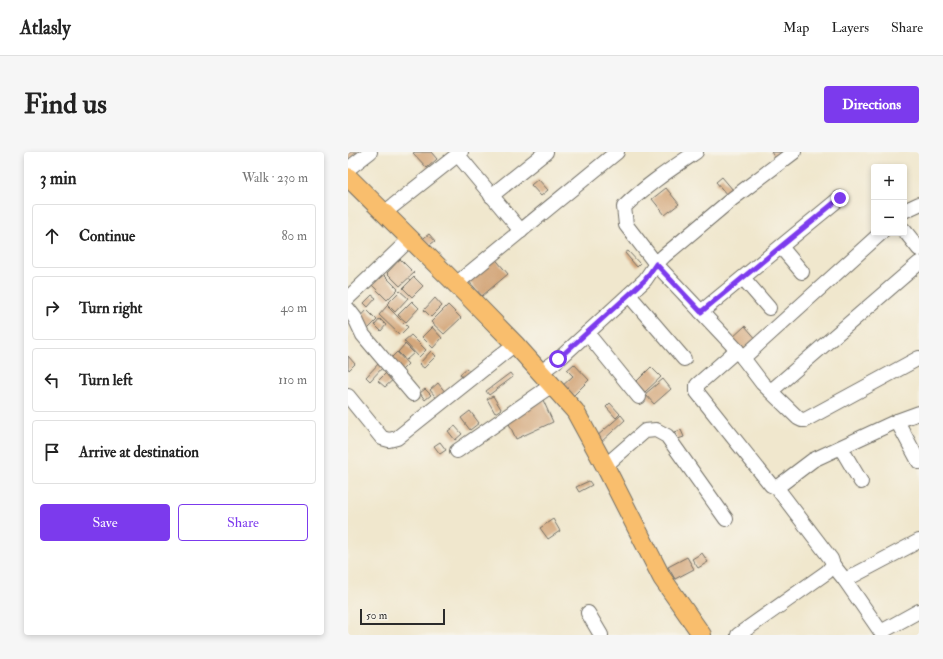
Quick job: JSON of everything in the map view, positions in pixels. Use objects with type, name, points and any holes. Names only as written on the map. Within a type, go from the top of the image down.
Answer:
[{"type":"main road","points":[[348,177],[384,214],[411,238],[515,344],[575,411],[662,578],[702,635]]},
{"type":"street","points":[[348,170],[370,152]]},
{"type":"street","points":[[491,196],[546,152]]},
{"type":"street","points":[[456,284],[617,152]]},
{"type":"street","points":[[696,152],[664,174],[624,207],[626,225],[656,264],[740,354],[762,382],[798,418],[805,420],[919,358]]},
{"type":"street","points":[[457,451],[547,378],[558,359],[645,280],[656,264],[732,199],[794,152]]},
{"type":"street","points":[[384,214],[460,154],[491,196],[521,231]]},
{"type":"street","points":[[701,312],[840,198]]},
{"type":"street","points":[[907,210],[919,204]]},
{"type":"street","points":[[907,234],[919,249]]},
{"type":"street","points":[[878,236],[740,354],[697,385],[697,392],[771,485],[778,488],[831,558],[833,565],[846,580],[882,634],[919,611]]},
{"type":"street","points":[[348,298],[411,238]]},
{"type":"street","points":[[781,247],[802,272]]},
{"type":"street","points":[[771,391],[919,263]]},
{"type":"street","points":[[743,278],[768,308]]},
{"type":"street","points":[[629,295],[684,359]]},
{"type":"street","points":[[348,309],[355,318],[363,335],[413,394]]},
{"type":"street","points":[[587,333],[639,397]]},
{"type":"street","points":[[348,396],[382,438],[389,440],[397,438],[515,344]]},
{"type":"street","points":[[778,488],[783,482],[813,460],[919,413]]},
{"type":"street","points":[[897,422],[919,462]]},
{"type":"street","points":[[605,466],[645,431],[656,430],[667,436],[726,519]]},
{"type":"street","points":[[841,448],[861,482]]},
{"type":"street","points":[[846,580],[919,541]]},
{"type":"street","points":[[738,635],[827,572],[833,565]]},
{"type":"street","points":[[588,613],[601,635]]},
{"type":"building","points":[[348,152],[358,152],[348,161]]},
{"type":"building","points":[[431,152],[437,159],[427,168],[413,153]]},
{"type":"building","points":[[771,152],[783,152],[775,158]]},
{"type":"building","points":[[722,177],[733,190],[727,195],[716,182]]},
{"type":"building","points":[[538,179],[548,190],[541,196],[531,185]]},
{"type":"building","points":[[666,188],[679,204],[665,215],[652,199]]},
{"type":"building","points":[[429,234],[435,241],[427,247],[421,240]]},
{"type":"building","points":[[628,251],[640,264],[637,267],[625,253]]},
{"type":"building","points":[[493,256],[508,274],[482,296],[466,278]]},
{"type":"building","points":[[400,259],[414,273],[400,286],[387,273]]},
{"type":"building","points":[[383,274],[398,289],[387,300],[372,285]]},
{"type":"building","points":[[414,277],[423,286],[412,297],[403,288]]},
{"type":"building","points":[[400,291],[408,298],[395,312],[387,304]]},
{"type":"building","points":[[372,295],[376,298],[368,307],[364,303]]},
{"type":"building","points":[[435,298],[442,306],[431,317],[424,310]]},
{"type":"building","points":[[412,301],[419,308],[406,322],[398,315]]},
{"type":"building","points":[[448,305],[461,318],[444,334],[431,322]]},
{"type":"building","points":[[387,306],[408,327],[400,335],[379,315]]},
{"type":"building","points":[[367,310],[377,320],[368,329],[358,320]]},
{"type":"building","points":[[380,319],[386,325],[381,331],[375,325]]},
{"type":"building","points":[[745,326],[758,341],[744,353],[731,339]]},
{"type":"building","points":[[432,327],[442,338],[433,348],[422,337]]},
{"type":"building","points":[[411,335],[426,350],[419,357],[404,341]]},
{"type":"building","points":[[405,344],[414,353],[406,360],[398,352]]},
{"type":"building","points":[[431,351],[436,356],[424,368],[419,364]]},
{"type":"building","points":[[397,352],[408,364],[398,374],[386,363]]},
{"type":"building","points":[[348,356],[355,364],[349,370],[348,368]]},
{"type":"building","points":[[380,362],[384,366],[370,381],[366,377]]},
{"type":"building","points":[[574,364],[589,380],[570,399],[560,388],[573,376],[567,370]]},
{"type":"building","points":[[651,367],[661,377],[645,392],[636,382]]},
{"type":"building","points":[[467,368],[472,374],[464,380],[460,374]]},
{"type":"building","points":[[388,371],[395,378],[385,387],[378,381]]},
{"type":"building","points":[[510,373],[513,377],[489,395],[486,391]]},
{"type":"building","points":[[663,379],[671,389],[654,404],[645,394]]},
{"type":"building","points":[[438,383],[446,393],[438,400],[430,390]]},
{"type":"building","points":[[425,389],[431,395],[425,400],[420,393]]},
{"type":"building","points":[[493,396],[501,409],[495,413],[487,399]]},
{"type":"building","points":[[543,400],[553,422],[516,439],[506,417]]},
{"type":"building","points":[[610,403],[620,414],[616,418],[606,407]]},
{"type":"building","points":[[470,411],[479,423],[470,430],[461,418]]},
{"type":"building","points":[[621,415],[625,420],[600,443],[595,438]]},
{"type":"building","points":[[455,426],[462,434],[455,440],[448,431]]},
{"type":"building","points":[[681,430],[684,437],[678,439],[675,432]]},
{"type":"building","points":[[440,442],[446,450],[440,454],[434,446]]},
{"type":"building","points":[[589,481],[592,485],[579,492],[576,487]]},
{"type":"building","points":[[553,519],[560,531],[548,539],[540,528]]},
{"type":"building","points":[[702,553],[708,562],[698,568],[692,559]]},
{"type":"building","points":[[687,557],[694,569],[675,579],[668,567]]},
{"type":"route","points":[[558,359],[645,280],[656,264],[701,312],[840,198]]}]
